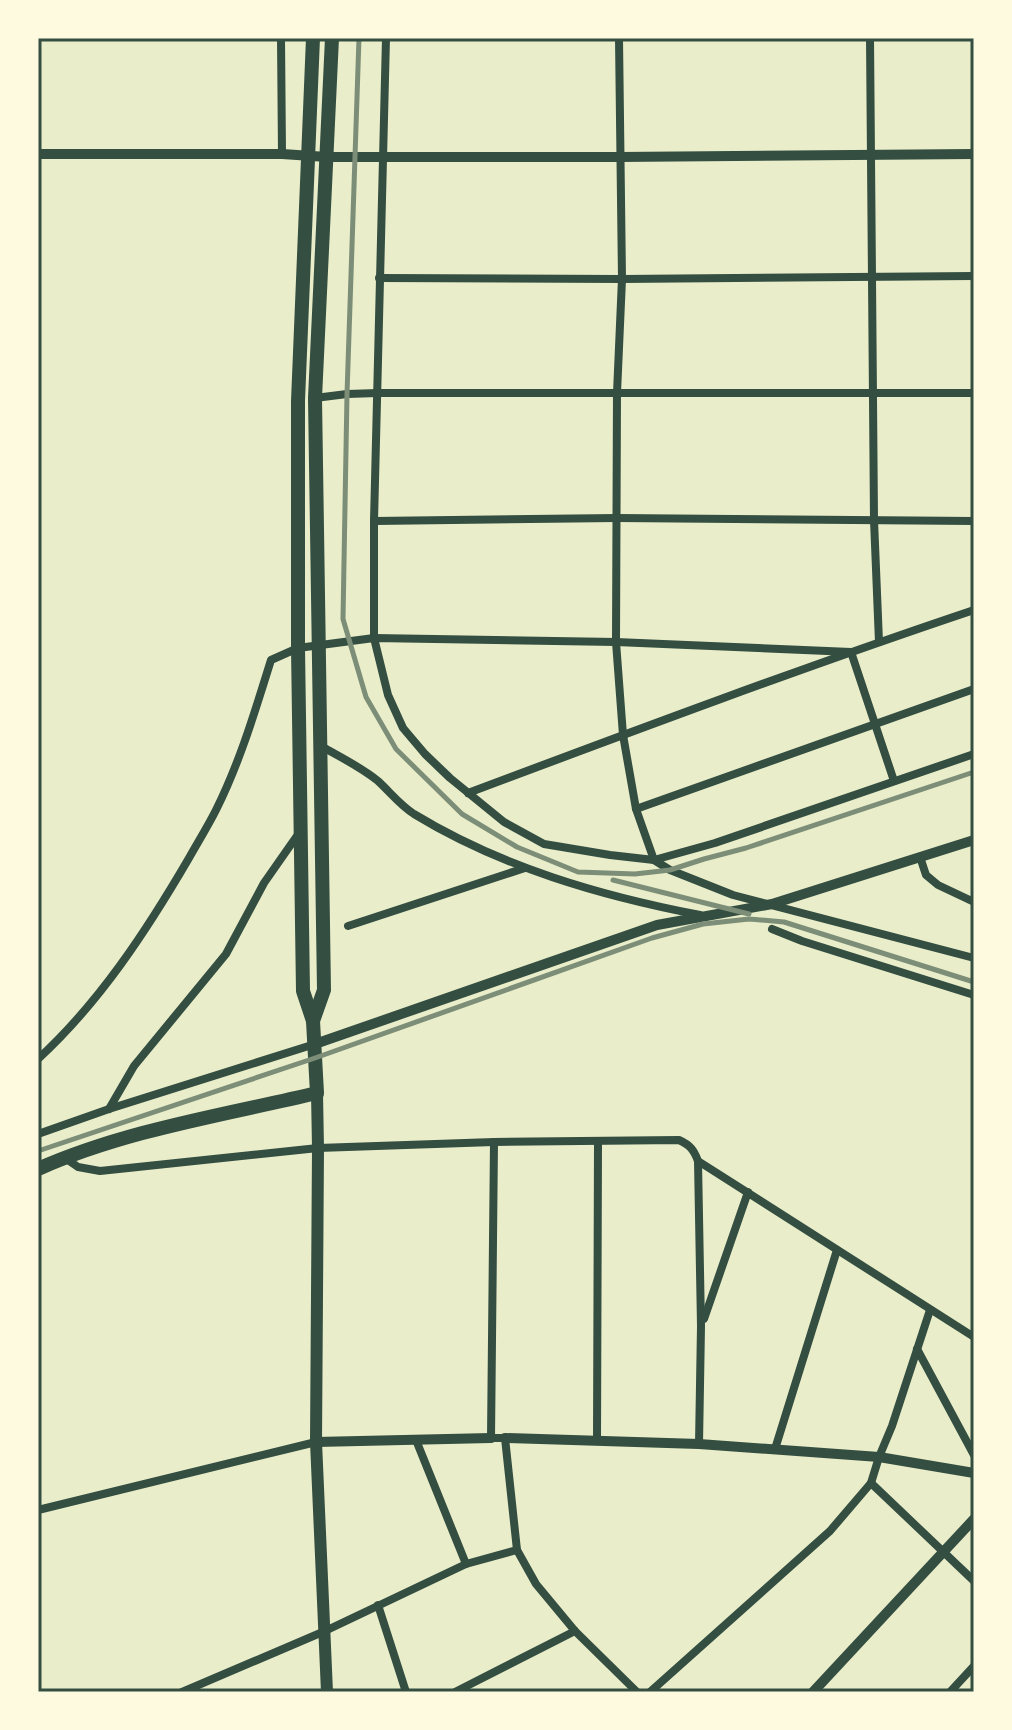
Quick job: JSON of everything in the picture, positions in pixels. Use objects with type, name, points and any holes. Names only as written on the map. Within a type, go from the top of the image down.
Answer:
[{"type":"highway","points":[[38,1169],[65,1157],[150,1132],[317,1093],[313,1021],[303,991],[298,648],[298,401],[313,38]]},
{"type":"highway","points":[[313,1021],[324,990],[315,398],[332,38]]},
{"type":"main road","points":[[317,1093],[316,1442],[327,1692]]},
{"type":"street","points":[[281,38],[282,154]]},
{"type":"street","points":[[386,38],[374,638],[388,695],[403,728],[425,754],[468,793],[504,822],[544,844],[654,860],[715,843],[974,754]]},
{"type":"street","points":[[619,38],[622,279],[617,393],[616,642],[623,735],[636,809],[654,860],[670,870],[733,895],[974,958]]},
{"type":"street","points":[[870,38],[874,520],[879,642]]},
{"type":"street","points":[[38,154],[282,154],[327,157],[974,154]]},
{"type":"street","points":[[379,278],[974,276]]},
{"type":"street","points":[[315,398],[378,393],[974,393]]},
{"type":"street","points":[[374,521],[617,518],[974,521]]},
{"type":"street","points":[[468,793],[974,610]]},
{"type":"street","points":[[38,1059],[58,1041],[119,968],[163,903],[216,810],[244,744],[271,660],[298,648],[374,638],[616,642],[851,652]]},
{"type":"street","points":[[851,652],[894,781]]},
{"type":"street","points":[[636,809],[974,689]]},
{"type":"street","points":[[321,746],[376,780],[409,811],[501,859],[643,904],[704,916]]},
{"type":"street","points":[[109,1109],[134,1066],[226,954],[264,883],[300,833]]},
{"type":"street","points":[[38,1134],[315,1044],[657,925],[772,904],[974,840]]},
{"type":"street","points":[[920,857],[926,875],[938,885],[974,902]]},
{"type":"street","points":[[348,926],[525,868]]},
{"type":"street","points":[[772,929],[974,995]]},
{"type":"street","points":[[65,1157],[78,1167],[100,1171],[318,1148],[679,1140],[689,1144],[698,1161],[701,1326],[699,1444]]},
{"type":"street","points":[[491,1438],[494,1142]]},
{"type":"street","points":[[597,1440],[598,1142]]},
{"type":"street","points":[[698,1161],[974,1337]]},
{"type":"street","points":[[701,1326],[748,1192]]},
{"type":"street","points":[[775,1449],[837,1250]]},
{"type":"street","points":[[650,1692],[830,1531],[871,1483],[930,1310]]},
{"type":"street","points":[[917,1349],[974,1455]]},
{"type":"street","points":[[505,1438],[517,1550],[536,1584],[575,1631],[637,1692]]},
{"type":"street","points":[[38,1510],[316,1442],[505,1438],[699,1444],[879,1457],[974,1473]]},
{"type":"street","points":[[416,1440],[466,1564]]},
{"type":"street","points":[[871,1483],[974,1581]]},
{"type":"street","points":[[813,1692],[974,1519]]},
{"type":"street","points":[[182,1692],[325,1631],[466,1564],[517,1550]]},
{"type":"street","points":[[378,1605],[406,1692]]},
{"type":"street","points":[[455,1692],[575,1631]]},
{"type":"street","points":[[950,1692],[974,1666]]},
{"type":"railway","points":[[359,38],[343,619],[366,697],[396,749],[462,814],[517,847],[578,872],[635,874],[670,870],[974,772]]},
{"type":"railway","points":[[613,880],[749,914]]},
{"type":"railway","points":[[38,1151],[315,1058],[652,938],[703,924],[749,919],[784,922],[974,982]]}]
